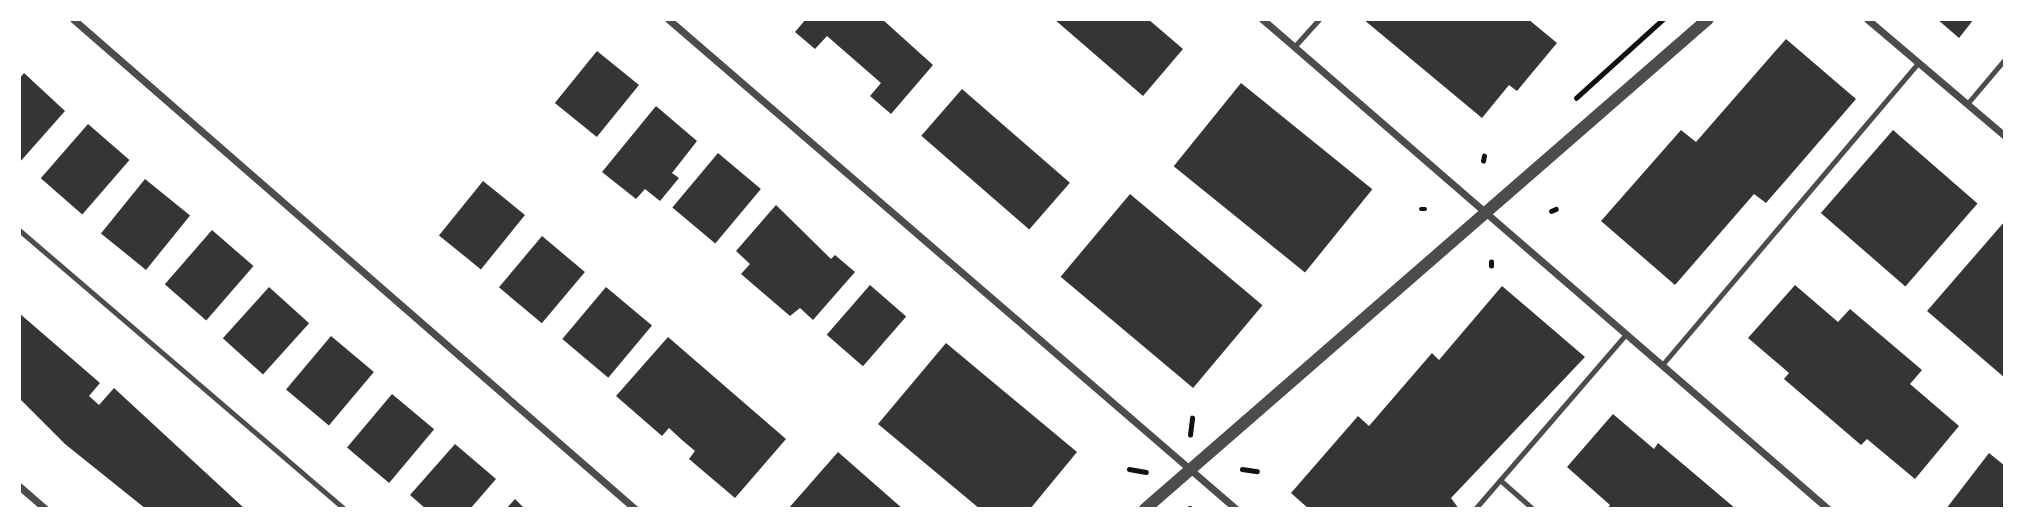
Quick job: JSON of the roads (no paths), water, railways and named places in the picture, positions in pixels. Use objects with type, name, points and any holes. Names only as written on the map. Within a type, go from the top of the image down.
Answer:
[{"type":"street","points":[[73,19],[635,509]]},
{"type":"street","points":[[668,19],[1237,509]]},
{"type":"street","points":[[1262,19],[1828,509]]},
{"type":"street","points":[[1145,509],[1488,214],[1708,19]]},
{"type":"street","points":[[1867,19],[2005,136]]},
{"type":"street","points":[[19,486],[45,509]]},
{"type":"lane","points":[[1294,47],[1319,19]]},
{"type":"lane","points":[[1967,104],[2005,59]]},
{"type":"lane","points":[[1662,365],[1918,63]]},
{"type":"lane","points":[[19,230],[344,509]]},
{"type":"lane","points":[[1475,509],[1626,334]]},
{"type":"lane","points":[[1500,480],[1533,509]]}]
